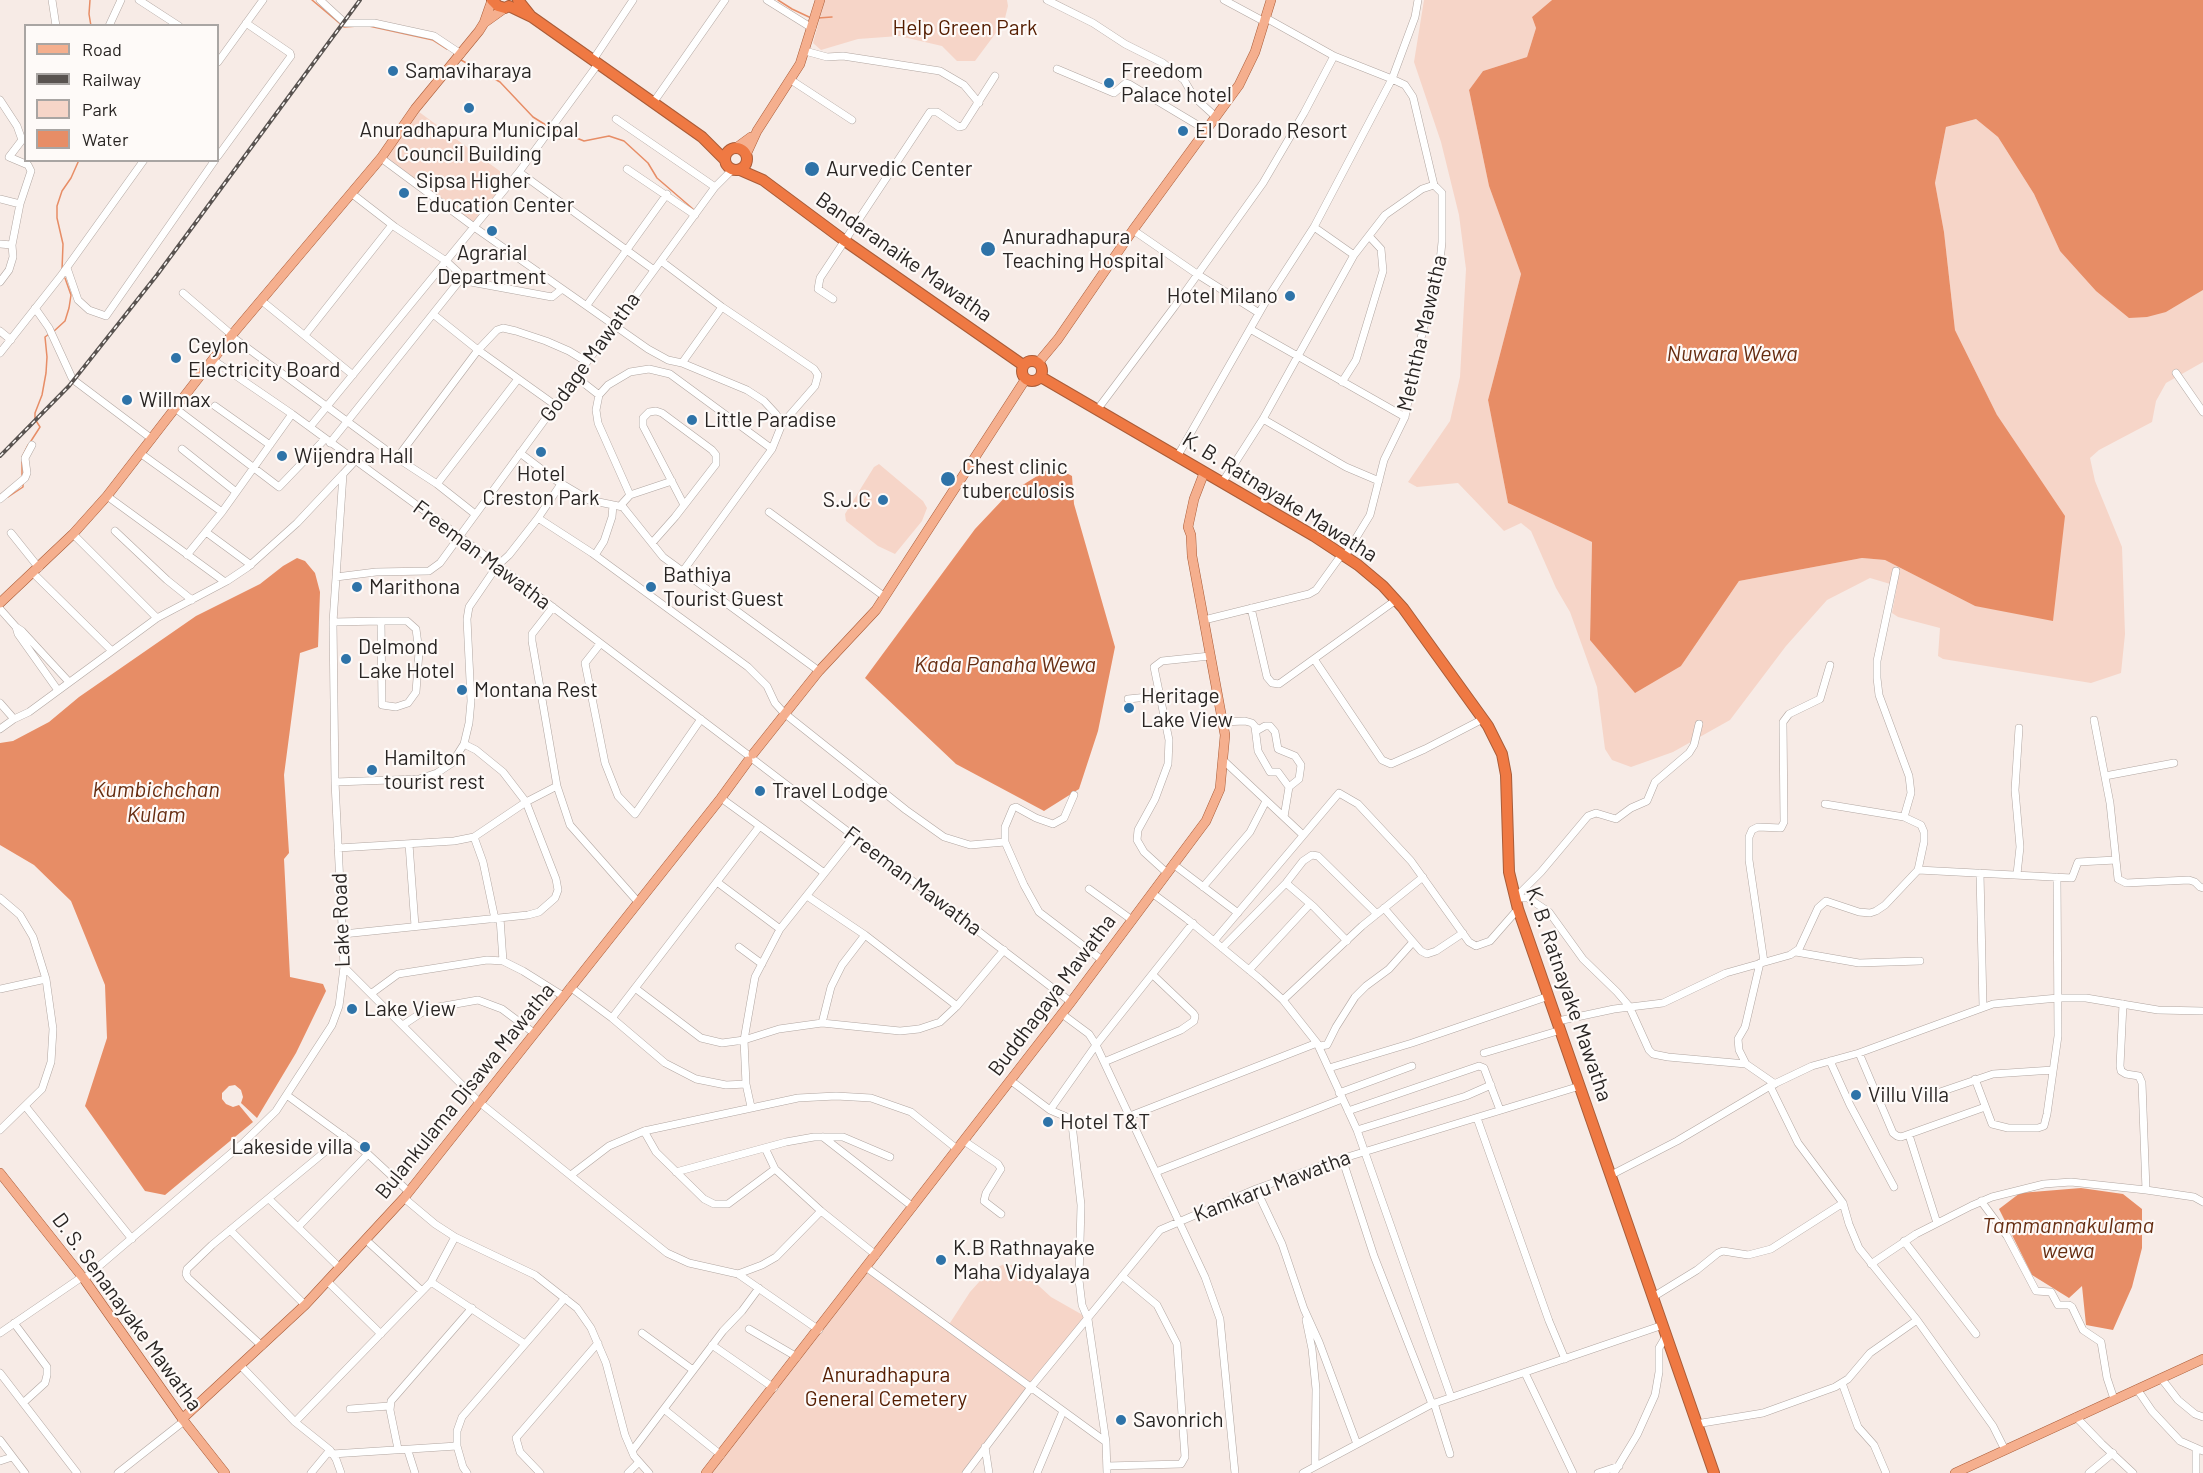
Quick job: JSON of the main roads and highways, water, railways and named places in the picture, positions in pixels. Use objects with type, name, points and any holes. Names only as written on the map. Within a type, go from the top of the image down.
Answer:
[{"type":"highway","name":"Bandaranaike Mawatha","points":[[492,0],[498,6],[511,3],[532,17],[702,137],[730,166],[763,180],[845,241],[1023,365]]},
{"type":"highway","name":"Bandaranaike Mawatha","points":[[702,137],[734,149]]},
{"type":"highway","points":[[734,149],[742,150],[747,157],[745,166],[730,166],[727,153],[734,149]]},
{"type":"highway","name":"Bandaranaike Mawatha","points":[[747,157],[763,180]]},
{"type":"highway","points":[[1033,361],[1038,363],[1043,370],[1041,376],[1036,381],[1025,380],[1022,373],[1023,365],[1033,361]]},
{"type":"highway","name":"K. B. Ratnayake Mawatha","points":[[1041,376],[1343,555],[1377,581],[1396,600],[1483,719],[1499,748],[1506,775],[1509,872],[1516,904],[1714,1473]]},
{"type":"main road","points":[[484,23],[492,0]]},
{"type":"main road","points":[[734,149],[747,142],[757,131],[790,80],[805,51],[820,0]]},
{"type":"main road","points":[[1038,363],[1058,339],[1133,230],[1245,75],[1271,0]]},
{"type":"main road","points":[[0,603],[73,534],[107,496],[232,336],[381,158],[415,109],[484,23],[511,3]]},
{"type":"main road","points":[[747,157],[757,131]]},
{"type":"main road","name":"Bulankulama Disawa Mawatha","points":[[183,1420],[305,1305],[406,1195],[721,798],[784,713],[819,671],[876,610],[1025,380]]},
{"type":"main road","name":"Buddhagaya Mawatha","points":[[706,1473],[1062,1014],[1206,821],[1220,789],[1225,735],[1188,527],[1194,499],[1204,473]]},
{"type":"main road","name":"D. S. Senanayake Mawatha","points":[[0,1173],[83,1278],[183,1420],[225,1473]]},
{"type":"main road","points":[[1955,1473],[2203,1359]]},
{"type":"water","name":"Nuwara Wewa","points":[[1552,0],[2203,0],[2203,290],[2166,312],[2147,317],[2129,318],[2096,291],[2060,251],[2034,194],[1998,137],[1976,119],[1946,127],[1935,183],[1944,232],[1955,330],[1997,415],[2065,516],[2053,621],[1975,606],[1885,560],[1862,558],[1739,581],[1681,666],[1635,693],[1590,640],[1592,542],[1508,503],[1488,400],[1521,274],[1489,186],[1469,90],[1483,71],[1527,57],[1536,28],[1532,17]]},
{"type":"water","name":"Kada Panaha Wewa","points":[[1059,469],[1072,476],[1074,504],[1115,647],[1098,731],[1079,789],[1044,811],[956,764],[865,678],[975,529],[1008,494],[1047,470]]},
{"type":"water","name":"Kumbichchan Kulam","points":[[297,558],[305,561],[315,573],[320,592],[318,647],[300,653],[284,775],[289,853],[284,859],[290,977],[323,984],[326,991],[296,1053],[257,1118],[241,1103],[243,1097],[241,1090],[235,1085],[229,1086],[222,1093],[222,1099],[233,1107],[239,1105],[253,1122],[165,1195],[145,1191],[85,1106],[107,1038],[105,985],[71,901],[34,865],[0,845],[0,743],[13,741],[49,722],[79,697],[196,616],[260,584]]},
{"type":"water","name":"Tammannakulama wewa","points":[[2081,1188],[2123,1194],[2142,1209],[2142,1248],[2132,1287],[2113,1330],[2086,1325],[2082,1286],[2069,1298],[2032,1275],[1999,1209],[2020,1193]]},
{"type":"waterway","points":[[90,0],[91,24]]},
{"type":"waterway","points":[[312,0],[344,27],[358,26]]},
{"type":"waterway","points":[[778,0],[809,17]]},
{"type":"waterway","points":[[818,18],[832,17]]},
{"type":"waterway","points":[[369,26],[433,40],[447,49]]},
{"type":"waterway","points":[[461,60],[500,82],[533,117],[549,127]]},
{"type":"waterway","points":[[554,129],[584,141],[609,136],[624,141],[648,163],[657,178],[693,209]]},
{"type":"waterway","points":[[62,270],[63,244],[57,218],[57,206],[62,191],[78,162]]},
{"type":"waterway","points":[[53,332],[65,321],[69,308],[71,295],[65,278]]},
{"type":"waterway","points":[[31,441],[40,427],[35,419],[35,413],[42,395],[46,373],[45,337],[49,334]]},
{"type":"waterway","points":[[22,457],[28,445]]},
{"type":"waterway","points":[[22,462],[22,475]]},
{"type":"waterway","points":[[8,497],[23,487],[23,483]]},
{"type":"railway","points":[[0,456],[69,386],[157,275],[360,0]]},
{"type":"place","name":"Samaviharaya","points":[[393,71]]},
{"type":"place","name":"Freedom Palace hotel","points":[[1109,83]]},
{"type":"place","name":"Anuradhapura Municipal Council Building","points":[[469,108]]},
{"type":"place","name":"El Dorado Resort","points":[[1183,131]]},
{"type":"place","name":"Aurvedic Center","points":[[812,169]]},
{"type":"place","name":"Sipsa Higher Education Center","points":[[404,193]]},
{"type":"place","name":"Agrarial Department","points":[[492,231]]},
{"type":"place","name":"Anuradhapura Teaching Hospital","points":[[988,249]]},
{"type":"place","name":"Hotel Milano","points":[[1290,296]]},
{"type":"place","name":"Ceylon Electricity Board","points":[[176,358]]},
{"type":"place","name":"Willmax","points":[[127,400]]},
{"type":"place","name":"Little Paradise","points":[[692,420]]},
{"type":"place","name":"Hotel Creston Park","points":[[541,452]]},
{"type":"place","name":"Wijendra Hall","points":[[282,456]]},
{"type":"place","name":"Chest clinic tuberculosis","points":[[948,479]]},
{"type":"place","name":"S.J.C","points":[[883,500]]},
{"type":"place","name":"Marithona","points":[[357,587]]},
{"type":"place","name":"Bathiya Tourist Guest","points":[[651,587]]},
{"type":"place","name":"Delmond Lake Hotel","points":[[346,659]]},
{"type":"place","name":"Montana Rest","points":[[462,690]]},
{"type":"place","name":"Heritage Lake View","points":[[1129,708]]},
{"type":"place","name":"Hamilton tourist rest","points":[[372,770]]},
{"type":"place","name":"Travel Lodge","points":[[760,791]]},
{"type":"place","name":"Lake View","points":[[352,1009]]},
{"type":"place","name":"Villu Villa","points":[[1856,1095]]},
{"type":"place","name":"Hotel T&T","points":[[1048,1122]]},
{"type":"place","name":"Lakeside villa","points":[[365,1147]]},
{"type":"place","name":"K.B Rathnayake Maha Vidyalaya","points":[[941,1260]]},
{"type":"place","name":"Savonrich","points":[[1121,1420]]},
{"type":"park label","name":"Help Green Park","points":[[965,28]]},
{"type":"park label","name":"Anuradhapura General Cemetery","points":[[886,1387]]}]
